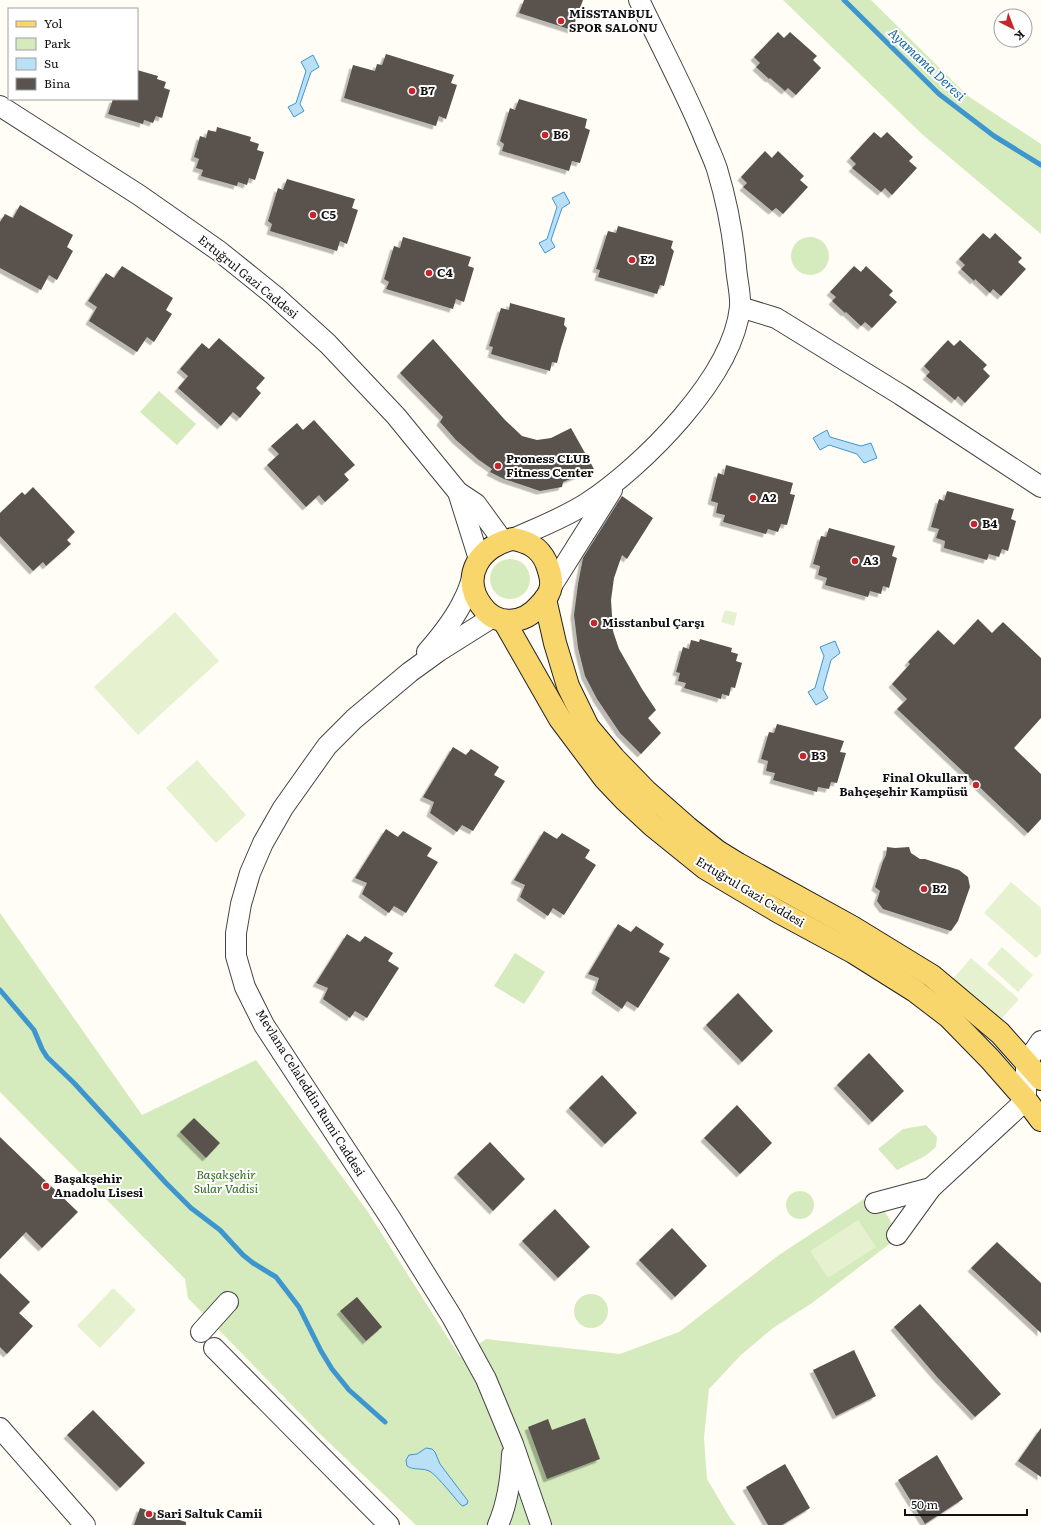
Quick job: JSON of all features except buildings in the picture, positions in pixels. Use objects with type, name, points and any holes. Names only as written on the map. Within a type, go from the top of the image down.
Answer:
[{"type":"main road","points":[[508,540],[526,542],[535,548],[544,558],[550,571],[548,593],[536,610],[525,618],[499,619],[483,609],[478,602],[474,590],[476,568],[489,549],[508,540]]},
{"type":"main road","name":"Ertuğrul Gazi Caddesi","points":[[548,593],[555,643],[568,686],[588,727],[614,758],[646,791],[688,828],[738,864],[852,927],[932,976],[1000,1033],[1041,1079]]},
{"type":"main road","name":"Ertuğrul Gazi Caddesi","points":[[499,619],[560,719],[586,756],[604,779],[653,826],[705,868],[779,912],[853,952],[915,991],[949,1018],[990,1059],[1026,1100],[1041,1120]]},
{"type":"street","points":[[458,492],[476,504],[508,540],[587,503],[618,480],[645,456],[672,428],[697,398],[719,367],[734,335],[740,307],[734,245],[729,212],[717,168],[692,110],[639,0]]},
{"type":"street","name":"Ertuğrul Gazi Caddesi","points":[[0,106],[139,195],[219,251],[275,296],[328,344],[396,416],[458,492]]},
{"type":"street","points":[[740,307],[776,318],[901,395],[1041,487]]},
{"type":"street","points":[[548,593],[618,480]]},
{"type":"street","points":[[458,492],[476,568]]},
{"type":"street","name":"Mevlana Celaleddin Rumi Caddesi","points":[[410,672],[442,635],[455,616],[464,599],[476,568]]},
{"type":"street","name":"Mevlana Celaleddin Rumi Caddesi","points":[[499,619],[439,651],[410,672],[354,719],[327,746],[280,814],[263,843],[250,872],[241,904],[236,933],[236,956],[245,987],[264,1025],[391,1219],[452,1317],[486,1379],[513,1444],[541,1525]]},
{"type":"street","points":[[897,1235],[931,1188],[1026,1100],[1026,1063],[1041,1041]]},
{"type":"street","points":[[875,1202],[931,1188]]},
{"type":"street","points":[[201,1332],[228,1302]]},
{"type":"street","points":[[214,1348],[389,1525]]},
{"type":"street","points":[[0,1428],[85,1525]]},
{"type":"street","points":[[498,1525],[508,1496],[513,1444]]},
{"type":"green space","points":[[783,0],[871,0],[968,96],[1041,144],[1041,234],[923,135]]},
{"type":"green space","points":[[810,237],[820,240],[826,246],[829,256],[826,266],[820,272],[810,275],[800,272],[794,266],[791,256],[794,246],[800,240]]},
{"type":"green space","points":[[159,391],[196,424],[177,445],[140,412]]},
{"type":"green space","points":[[510,559],[521,562],[527,568],[530,579],[527,590],[521,596],[510,599],[499,596],[493,590],[490,579],[493,568],[499,562]]},
{"type":"green space","points":[[725,610],[737,613],[734,626],[721,622]]},
{"type":"green space","points":[[175,612],[219,661],[138,735],[94,687]]},
{"type":"green space","points":[[197,760],[246,815],[216,843],[166,788]]},
{"type":"green space","points":[[1011,882],[1041,908],[1041,953],[1036,958],[984,913]]},
{"type":"green space","name":"Başakşehir Sular Vadisi","points":[[0,913],[142,1115],[256,1060],[368,1212],[460,1357],[486,1339],[620,1354],[679,1332],[779,1255],[873,1193],[900,1236],[812,1303],[773,1328],[741,1355],[709,1389],[704,1438],[707,1479],[730,1518],[736,1525],[416,1525],[319,1433],[188,1298],[185,1279],[0,1092]]},
{"type":"green space","points":[[1002,947],[1033,975],[1018,992],[987,964]]},
{"type":"green space","points":[[515,953],[545,972],[524,1004],[494,986]]},
{"type":"green space","points":[[971,958],[1019,999],[999,1022],[952,980]]},
{"type":"green space","points":[[926,1125],[937,1137],[936,1147],[925,1156],[897,1170],[878,1149],[903,1129]]},
{"type":"green space","points":[[800,1191],[810,1195],[814,1205],[810,1215],[800,1219],[790,1215],[786,1205],[790,1195]]},
{"type":"green space","points":[[858,1220],[876,1247],[828,1278],[810,1251]]},
{"type":"green space","points":[[113,1288],[136,1310],[100,1348],[77,1326]]},
{"type":"green space","points":[[588,1294],[594,1294],[598,1295],[605,1301],[608,1311],[607,1318],[601,1325],[594,1328],[588,1328],[584,1327],[577,1321],[574,1314],[574,1308],[575,1304],[581,1297]]},
{"type":"water","points":[[313,55],[319,67],[311,72],[300,104],[304,111],[294,117],[288,107],[296,103],[306,71],[301,62]]},
{"type":"water","points":[[564,192],[570,203],[562,208],[551,240],[555,247],[545,253],[539,243],[547,239],[557,207],[552,198]]},
{"type":"water","points":[[827,430],[830,437],[861,446],[871,443],[877,458],[864,463],[857,454],[829,445],[820,450],[813,438]]},
{"type":"water","points":[[835,641],[840,653],[831,660],[823,689],[828,698],[816,705],[808,692],[815,688],[824,656],[820,647]]},
{"type":"water","points":[[426,1448],[432,1449],[435,1452],[440,1464],[468,1501],[467,1504],[463,1506],[461,1505],[431,1472],[407,1466],[406,1460],[409,1455],[417,1454]]},
{"type":"waterway","name":"Ayamama Deresi","points":[[844,0],[939,94],[994,136],[1041,165]]},
{"type":"waterway","points":[[0,990],[34,1030],[47,1057],[74,1083],[166,1183],[191,1208],[220,1230],[243,1255],[276,1277],[299,1307],[321,1351],[332,1369],[349,1390],[385,1422]]},
{"type":"place","name":"MİSSTANBUL SPOR SALONU","points":[[561,21]]},
{"type":"place","name":"B7","points":[[412,91]]},
{"type":"place","name":"B6","points":[[545,135]]},
{"type":"place","name":"C5","points":[[313,215]]},
{"type":"place","name":"E2","points":[[632,260]]},
{"type":"place","name":"C4","points":[[429,273]]},
{"type":"place","name":"Proness CLUB Fitness Center","points":[[498,466]]},
{"type":"place","name":"A2","points":[[753,498]]},
{"type":"place","name":"B4","points":[[974,524]]},
{"type":"place","name":"A3","points":[[855,561]]},
{"type":"place","name":"Misstanbul Çarşı","points":[[594,623]]},
{"type":"place","name":"B3","points":[[803,756]]},
{"type":"place","name":"Final Okulları Bahçeşehir Kampüsü","points":[[976,785]]},
{"type":"place","name":"B2","points":[[924,889]]},
{"type":"place","name":"Başakşehir Anadolu Lisesi","points":[[46,1186]]},
{"type":"place","name":"Sari Saltuk Camii","points":[[149,1514]]}]
